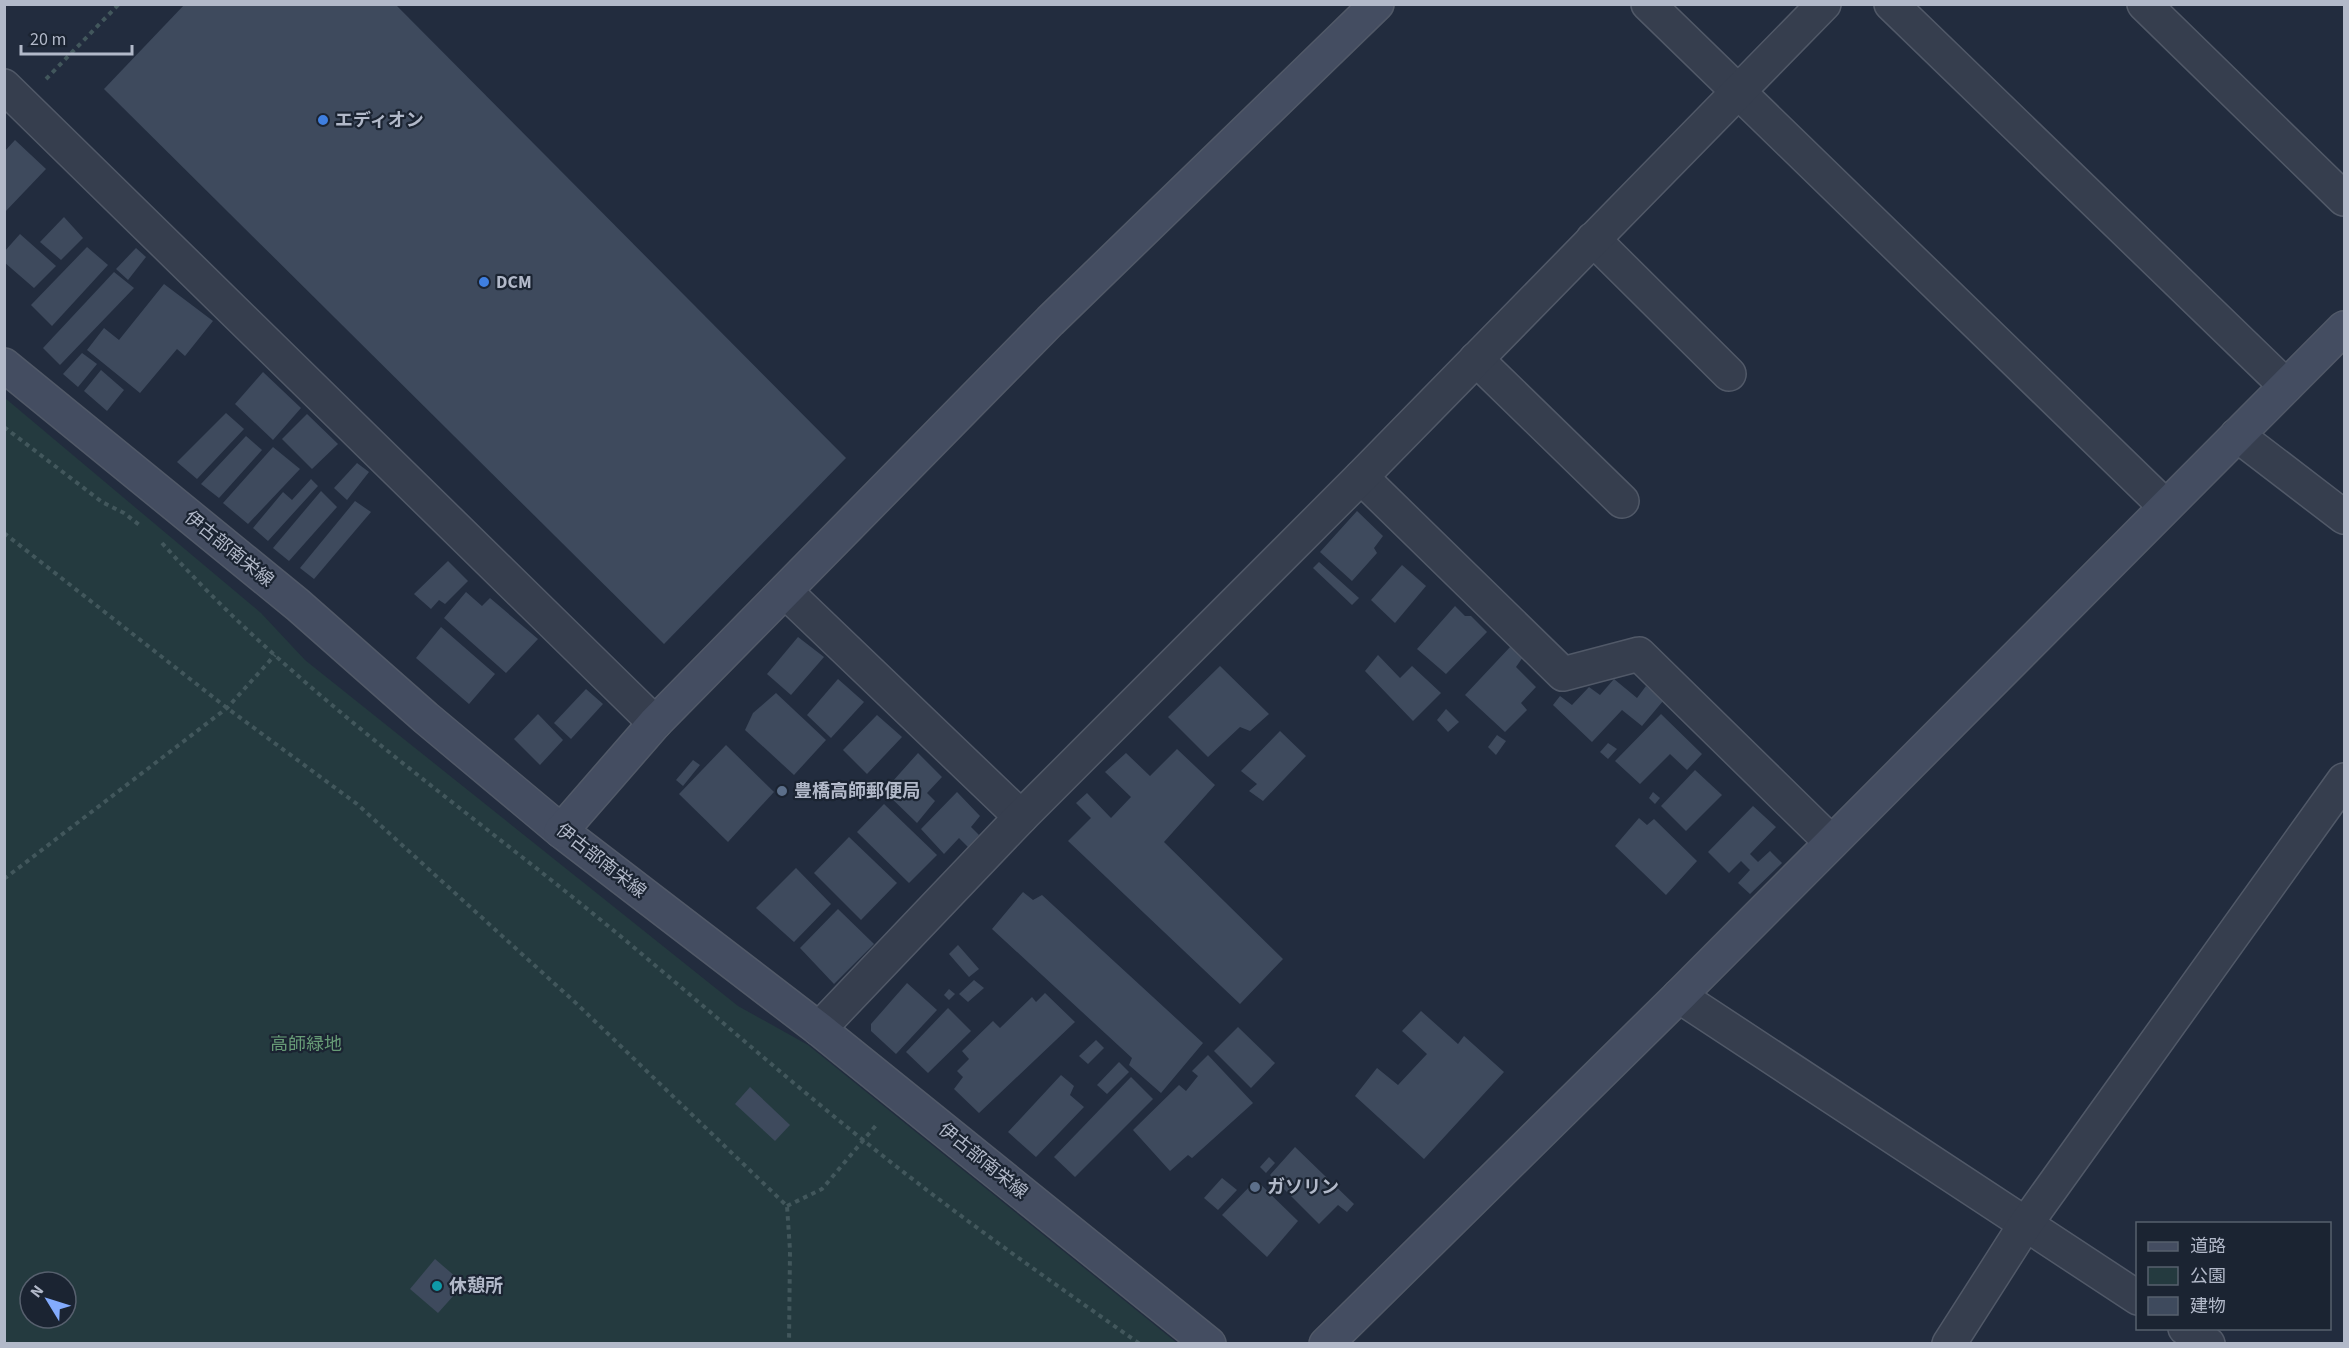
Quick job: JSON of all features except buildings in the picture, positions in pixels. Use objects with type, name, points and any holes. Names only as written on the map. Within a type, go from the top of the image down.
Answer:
[{"type":"street","points":[[561,831],[655,723],[1050,321],[1292,90],[1377,4]]},
{"type":"street","points":[[1648,4],[2165,506]]},
{"type":"street","points":[[819,1029],[1021,817],[1361,477],[1824,4]]},
{"type":"street","points":[[1891,4],[2286,386]]},
{"type":"street","points":[[2144,4],[2344,199]]},
{"type":"street","points":[[10,104],[655,723]]},
{"type":"street","points":[[1593,239],[1729,374]]},
{"type":"street","points":[[1326,1344],[1679,996],[2344,328]]},
{"type":"street","points":[[1476,359],[1622,501]]},
{"type":"street","name":"伊古部南栄線","points":[[4,365],[298,605],[426,718],[561,831],[819,1029],[1209,1344]]},
{"type":"street","points":[[2237,435],[2344,517]]},
{"type":"street","points":[[1361,477],[1563,674],[1639,654],[1831,843]]},
{"type":"street","points":[[786,592],[1021,817]]},
{"type":"street","points":[[1949,1344],[2025,1225],[2344,780]]},
{"type":"street","points":[[1679,996],[2136,1297]]},
{"type":"street","points":[[2187,1330],[2208,1344]]},
{"type":"path","points":[[10,104],[119,4]]},
{"type":"path","points":[[4,427],[102,502],[124,513],[148,532]]},
{"type":"path","points":[[4,533],[227,708],[357,804],[578,1005],[787,1206],[790,1250],[789,1344]]},
{"type":"path","points":[[156,538],[178,564],[275,656],[439,792],[577,901],[864,1141],[1140,1344]]},
{"type":"path","points":[[4,879],[227,708],[275,656]]},
{"type":"path","points":[[787,1206],[822,1189],[901,1095]]},
{"type":"green space","name":"高師緑地","points":[[5,398],[261,613],[305,660],[738,1006],[808,1045],[1177,1343],[5,1344]]},
{"type":"place","name":"エディオン","points":[[323,120]]},
{"type":"place","name":"DCM","points":[[484,282]]},
{"type":"place","name":"豊橋高師郵便局","points":[[782,791]]},
{"type":"place","name":"ガソリン","points":[[1255,1187]]},
{"type":"place","name":"休憩所","points":[[437,1286]]}]
